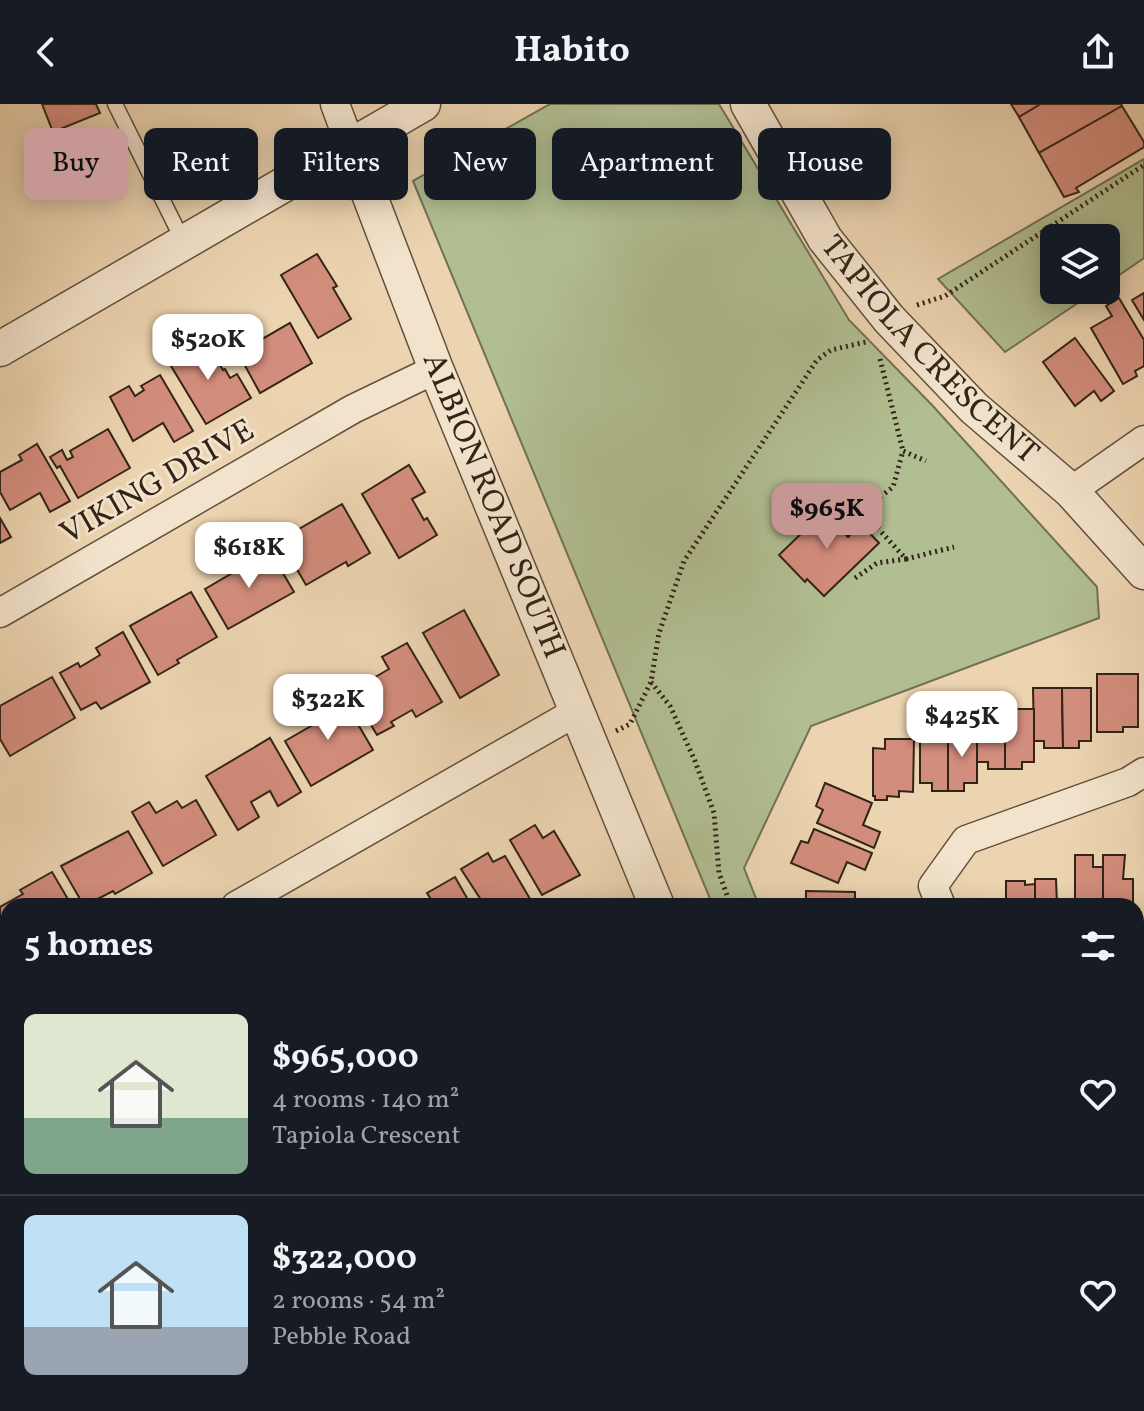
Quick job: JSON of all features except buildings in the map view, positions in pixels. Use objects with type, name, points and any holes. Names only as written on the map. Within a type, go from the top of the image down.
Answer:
[{"type":"street","name":"ALBION ROAD SOUTH","points":[[335,104],[344,128]]},
{"type":"street","points":[[383,128],[423,104]]},
{"type":"street","name":"TAPIOLA CRESCENT","points":[[748,104],[825,239],[885,328],[1071,491],[1144,572]]},
{"type":"street","points":[[0,349],[274,191]]},
{"type":"street","name":"ALBION ROAD SOUTH","points":[[371,200],[436,369],[654,898]]},
{"type":"street","name":"VIKING DRIVE","points":[[0,613],[353,409],[436,369]]},
{"type":"street","points":[[1071,491],[1144,440]]},
{"type":"street","points":[[250,898],[576,712]]},
{"type":"street","points":[[938,898],[933,886],[966,840],[1128,782],[1144,772]]},
{"type":"lane","points":[[115,104],[184,243]]},
{"type":"path","points":[[609,735],[630,724],[651,682],[659,633],[684,561],[817,360],[831,350],[885,328],[917,305],[945,296],[1144,165]]},
{"type":"path","points":[[885,328],[882,362],[903,451],[893,487],[862,511],[906,559]]},
{"type":"path","points":[[903,451],[926,461]]},
{"type":"path","points":[[855,578],[877,563],[954,547]]},
{"type":"path","points":[[651,682],[670,706],[714,813],[719,873],[728,898]]},
{"type":"green space","points":[[550,104],[719,104],[733,128],[552,128],[552,200],[742,200],[742,142],[758,169],[758,200],[777,200],[849,320],[932,405],[1097,587],[1099,618],[811,726],[744,868],[756,898],[710,898],[413,181],[424,175],[424,200],[536,200],[536,128],[507,128]]},
{"type":"green space","points":[[1144,159],[1144,258],[1120,274],[1120,224],[1040,224],[1040,304],[1076,304],[1005,352],[938,279]]}]
